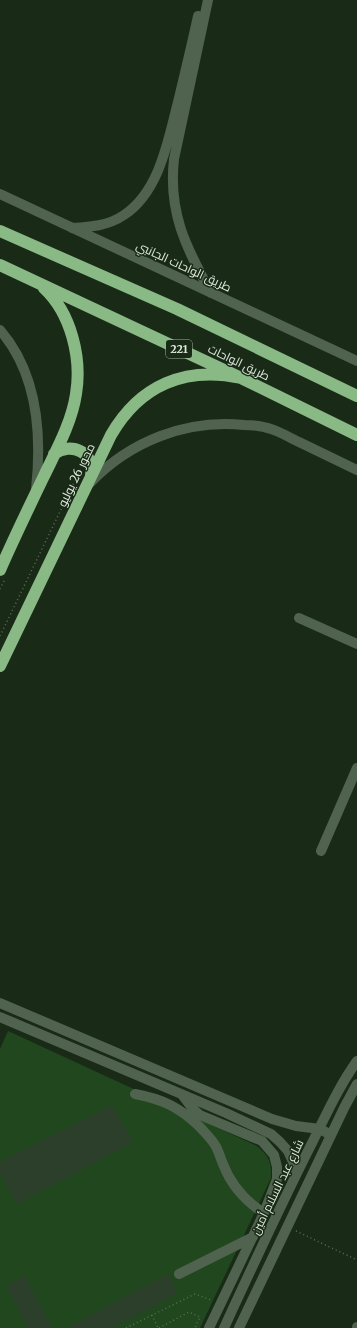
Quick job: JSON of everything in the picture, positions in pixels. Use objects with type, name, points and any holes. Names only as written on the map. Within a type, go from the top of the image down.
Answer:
[{"type":"highway","name":"طريق الواحات","points":[[0,231],[177,309],[357,396]]},
{"type":"highway","name":"طريق الواحات","points":[[0,265],[241,378],[357,435]]},
{"type":"highway","points":[[3,573],[36,492],[73,409],[76,394],[77,363],[71,332],[65,318],[48,292],[38,283]]},
{"type":"highway","name":"محور 26 يوليو","points":[[0,666],[91,475],[118,423],[136,402],[147,393],[159,386],[185,376],[213,374],[241,378]]},
{"type":"highway","points":[[54,454],[67,448],[73,448],[83,452],[92,465],[91,475]]},
{"type":"street","points":[[70,228],[100,225],[125,215],[135,206],[155,179],[164,156],[202,0]]},
{"type":"street","points":[[208,0],[172,172],[174,203],[180,231],[192,258],[211,293]]},
{"type":"street","points":[[160,168],[172,172]]},
{"type":"street","name":"طريق الواحات الجانبي","points":[[0,194],[357,361]]},
{"type":"street","points":[[0,330],[12,347],[22,366],[32,393],[39,441],[36,492]]},
{"type":"street","points":[[85,489],[112,463],[127,452],[144,443],[161,435],[178,430],[216,424],[234,424],[272,429],[357,470]]},
{"type":"street","points":[[299,618],[357,644]]},
{"type":"street","points":[[321,851],[357,768]]},
{"type":"street","points":[[0,1003],[231,1102],[284,1123],[320,1129],[331,1135]]},
{"type":"street","points":[[0,1017],[226,1113],[271,1134],[288,1151],[294,1162],[297,1173]]},
{"type":"street","name":"شارع عبد السلام أمين","points":[[224,1328],[297,1173],[344,1080],[357,1060]]},
{"type":"street","points":[[239,1328],[344,1108],[357,1084]]},
{"type":"street","points":[[135,1094],[160,1100],[180,1110],[212,1140],[217,1148],[227,1174],[236,1188],[251,1204],[264,1213]]},
{"type":"street","points":[[183,1096],[193,1109],[200,1115],[262,1141],[274,1155],[277,1167],[277,1179],[264,1213],[209,1328]]},
{"type":"street","points":[[226,1113],[231,1102]]},
{"type":"street","points":[[212,1140],[220,1124]]},
{"type":"street","points":[[290,1189],[302,1195]]},
{"type":"street","points":[[180,1277],[250,1241]]},
{"type":"street","points":[[226,1293],[238,1299]]},
{"type":"path","points":[[0,636],[83,464]]},
{"type":"path","points":[[0,589],[3,573]]},
{"type":"path","points":[[287,1227],[357,1260]]},
{"type":"path","points":[[126,1328],[195,1294],[213,1301]]},
{"type":"path","points":[[152,1315],[159,1328],[189,1312],[200,1317],[195,1328]]},
{"type":"green space","points":[[8,1031],[257,1146],[265,1153],[271,1168],[271,1178],[200,1328],[0,1328],[0,1049]]},
{"type":"building","points":[[112,1105],[133,1142],[17,1204],[0,1172],[0,1162]]},
{"type":"building","points":[[168,1274],[178,1293],[112,1328],[66,1328]]},
{"type":"building","points":[[24,1275],[52,1328],[28,1328],[6,1286]]}]
